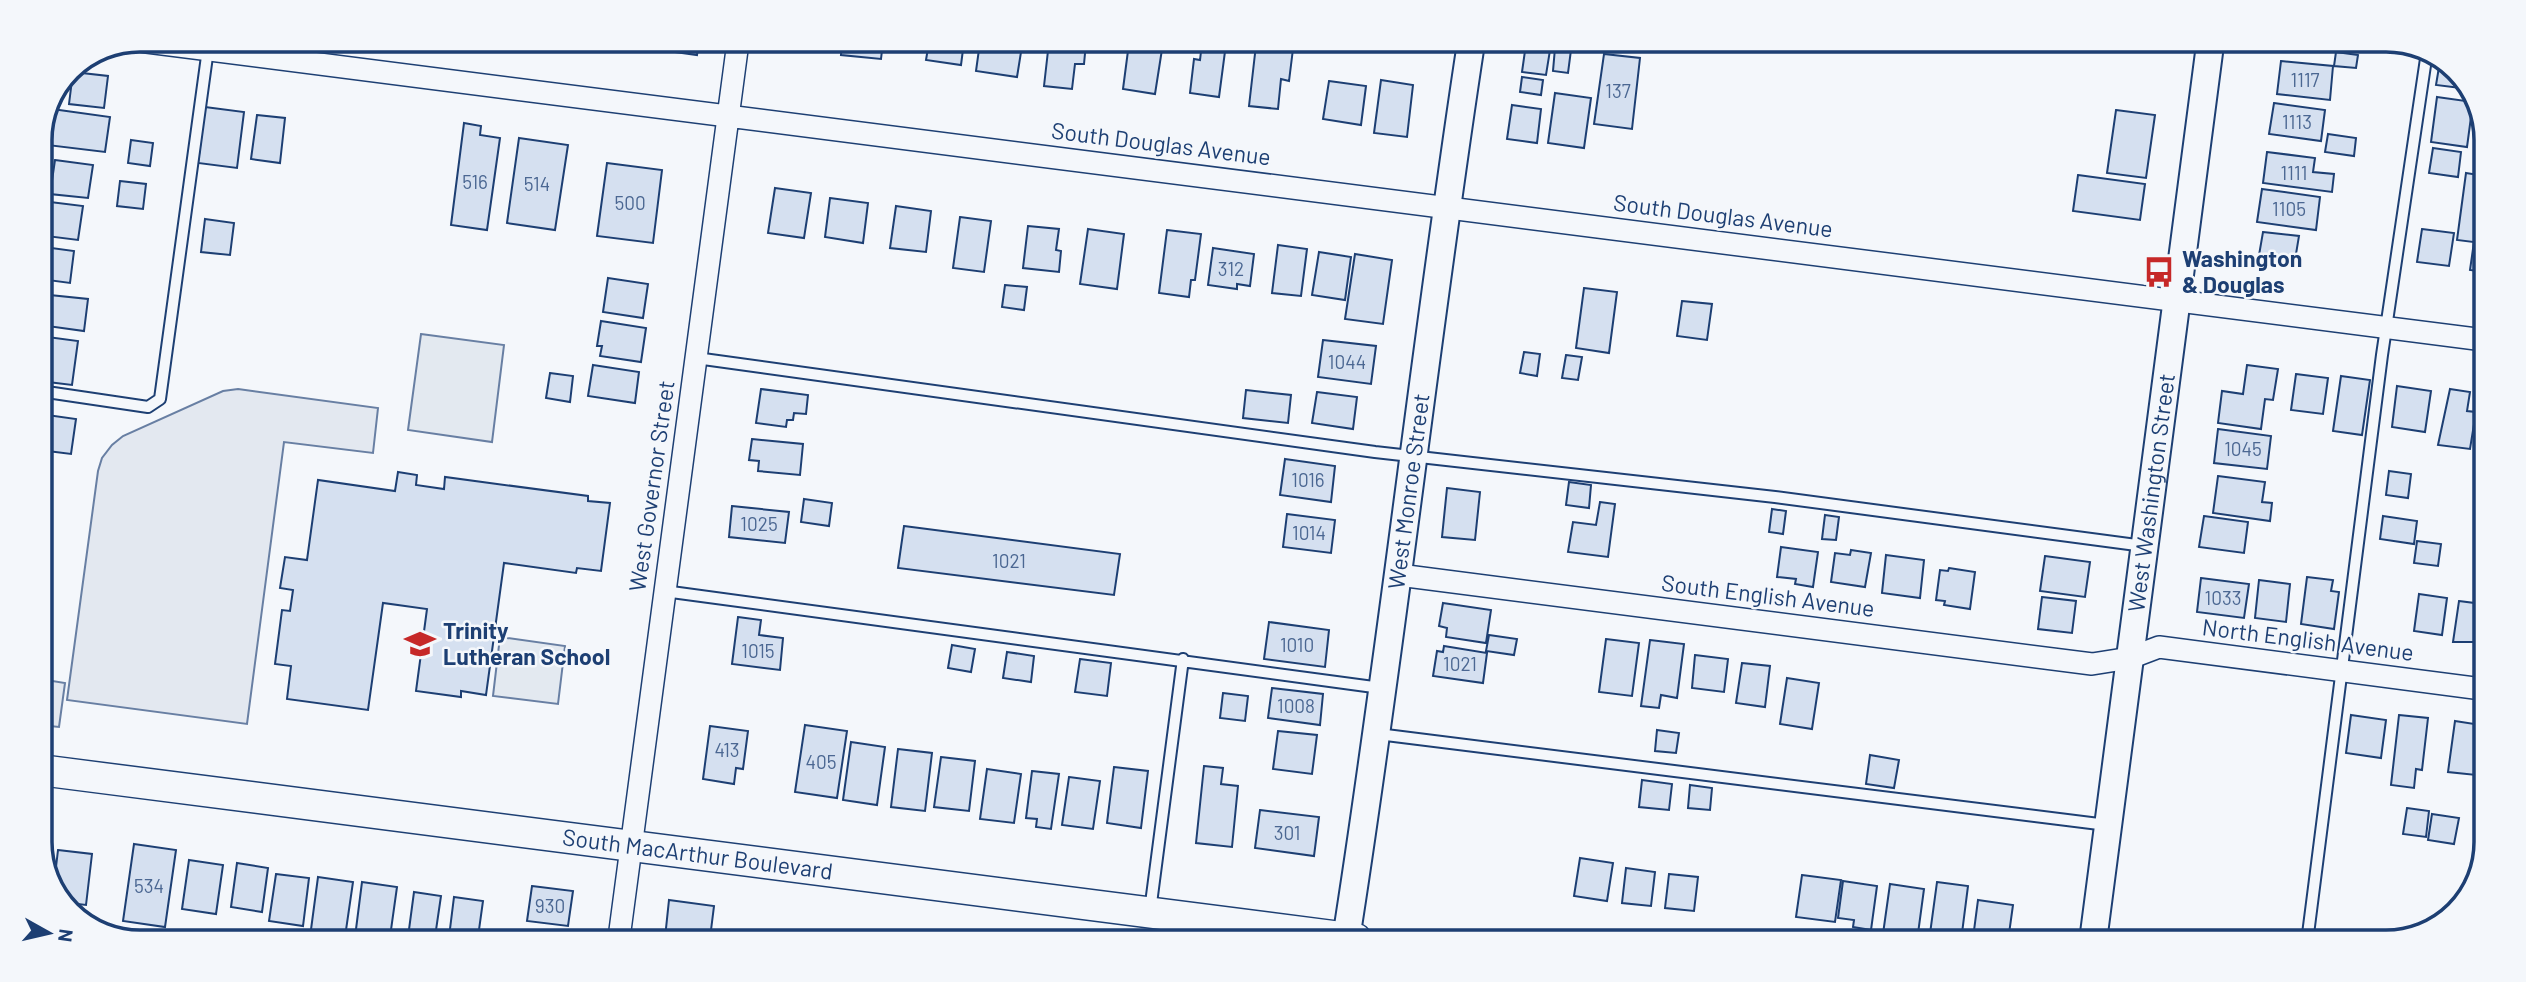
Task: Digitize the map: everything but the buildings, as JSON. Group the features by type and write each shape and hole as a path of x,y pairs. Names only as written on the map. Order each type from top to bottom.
{"main road":[{"name":"South MacArthur Boulevard","path":"53,771 1285,930"}],"street":[{"name":"South Douglas Avenue","path":"232,52 2473,339"},
{"name":"West Governor Street","path":"620,930 737,52"},
{"name":"West Monroe Street","path":"1350,930 1446,207 1470,52"},
{"name":"West Washington Street","path":"2094,930 2209,52"},
{"name":"South English Avenue","path":"1399,575 2091,664 2130,658"},
{"name":"North English Avenue","path":"2130,658 2159,647 2474,688"}],"lane":[{"path":"52,393 148,407 160,399 208,52"},
{"path":"2309,930 2426,62"},
{"path":"696,358 1414,457 1775,497 2144,545"},
{"path":"664,591 1183,659 1384,689"},
{"path":"1150,911 1183,659"},
{"path":"1378,734 2107,825"}],"shaded area":[{"path":"421,334 504,345 492,442 408,430"},
{"path":"238,389 378,408 373,453 284,442 247,724 67,700 102,458 123,436 223,391"},
{"path":"500,637 565,646 558,704 493,696"},
{"path":"53,681 65,683 59,727 53,726"}],"place":[{"name":"Washington & Douglas","path":"2159,272"},
{"name":"Trinity Lutheran School","path":"420,644"}]}
